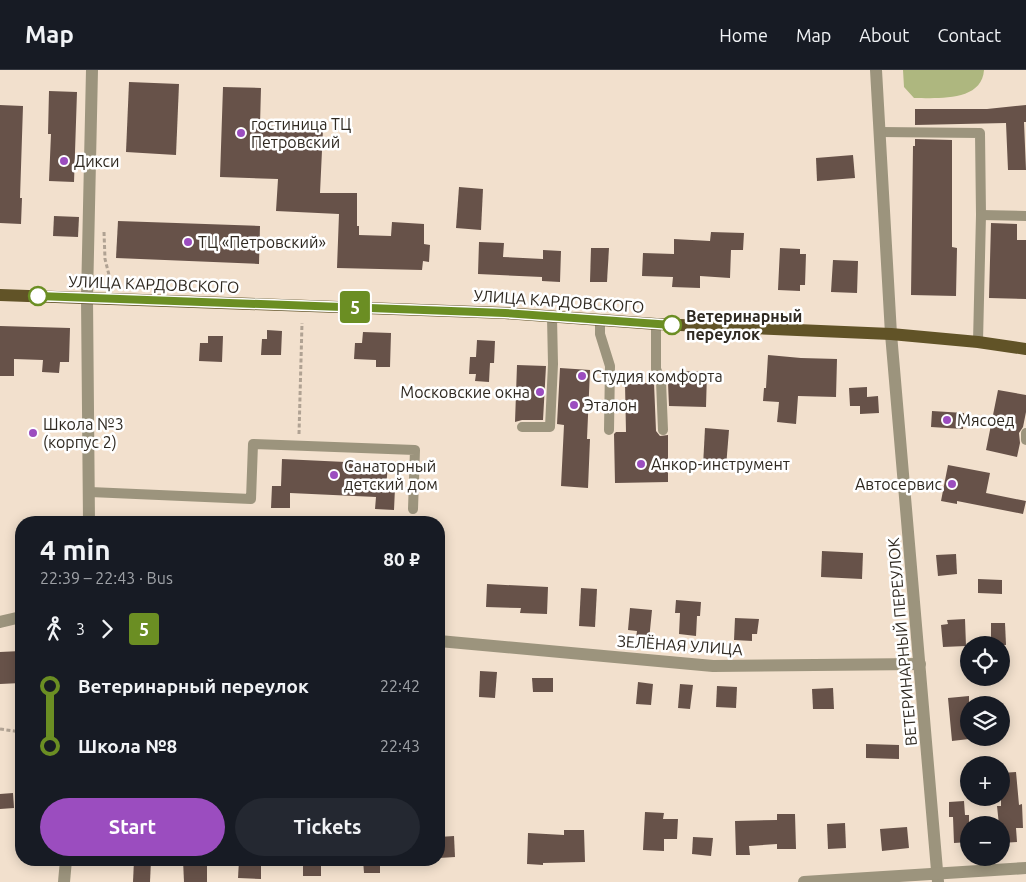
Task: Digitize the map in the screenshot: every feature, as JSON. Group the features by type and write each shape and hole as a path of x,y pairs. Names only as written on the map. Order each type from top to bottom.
{"main road":[{"name":"УЛИЦА КАРДОВСКОГО","path":"0,295 505,313 656,324 891,334 978,342 1026,349"}],"street":[{"path":"89,516 87,298 82,268 92,70"},
{"name":"ВЕТЕРИНАРНЫЙ ПЕРЕУЛОК","path":"876,70 891,334 938,878"},
{"path":"0,622 15,618"},
{"name":"ЗЕЛЁНАЯ УЛИЦА","path":"445,642 713,666 920,664"},
{"path":"64,882 65,866"},
{"path":"804,882 938,878 1026,868"}],"lane":[{"path":"880,132 980,133 981,215 978,342"},
{"path":"981,215 1026,216"},
{"path":"522,427 550,427 553,364 552,317"},
{"path":"600,320 600,334 610,366 609,430"},
{"path":"656,324 656,369 661,381 663,430"},
{"path":"1026,433 1026,440"},
{"path":"90,492 251,498 253,444 415,450 413,510"}],"path":[{"path":"299,446 302,323"},
{"path":"0,729 15,731"}],"shaded area":[{"path":"903,70 984,70 981,80 975,88 967,93 946,98 914,98 904,87"}],"building":[{"path":"129,82 179,84 176,155 126,152"},
{"path":"223,87 261,88 260,125 323,129 320,193 357,193 357,226 359,226 359,235 391,236 392,222 424,224 424,244 430,245 429,262 423,261 422,270 337,268 339,214 276,211 278,179 220,177"},
{"path":"49,91 77,92 74,182 49,181 51,134 48,134"},
{"path":"0,105 23,106 21,224 0,223"},
{"path":"1026,105 1026,122 1024,122 1026,170 1008,170 1006,123 915,125 915,109 987,109"},
{"path":"915,139 952,140 952,247 957,248 956,296 911,295 913,146 915,146"},
{"path":"853,155 855,178 817,181 816,158"},
{"path":"459,187 483,189 481,230 456,228"},
{"path":"54,216 79,217 78,237 53,236"},
{"name":"ТЦ «Петровский»","path":"118,221 260,226 259,264 116,258"},
{"path":"991,223 1017,224 1017,240 1026,240 1026,299 989,298"},
{"path":"711,232 744,233 743,250 731,250 730,278 700,276 700,288 672,287 673,277 642,276 643,253 674,254 674,239 710,241"},
{"path":"479,242 504,243 503,257 543,259 543,250 561,251 560,282 542,281 542,277 478,274"},
{"path":"591,248 609,248 607,282 590,282"},
{"path":"780,248 800,249 800,254 806,254 805,285 800,285 800,291 778,290"},
{"path":"833,260 858,261 857,293 831,292"},
{"path":"0,326 70,328 69,362 60,362 59,373 42,372 43,360 14,359 14,376 0,376"},
{"path":"267,330 282,331 281,355 261,355 262,339 267,339"},
{"path":"363,332 391,333 390,367 376,367 376,360 354,359 355,343 362,343"},
{"path":"208,336 223,336 222,362 199,361 200,343 208,343"},
{"path":"477,340 495,341 494,363 490,363 489,382 475,381 476,374 469,374 470,357 476,357"},
{"path":"768,355 837,359 836,397 798,396 796,424 777,422 779,402 763,401 764,388 766,388"},
{"path":"517,365 546,366 543,420 515,422"},
{"path":"560,368 590,370 587,439 590,439 588,488 561,486 564,425 557,424"},
{"path":"679,371 707,372 706,407 669,406 668,383 678,383"},
{"path":"654,383 656,431 660,436 668,435 668,482 615,483 614,434 616,432 626,432 625,384"},
{"path":"867,387 867,397 878,396 879,413 860,414 860,406 850,406 849,388"},
{"path":"998,390 1026,395 1026,412 1023,427 1019,433 1020,443 1017,457 986,450"},
{"name":"Мясоед","path":"932,411 964,413 963,429 931,427"},
{"path":"705,428 729,430 726,467 703,466"},
{"name":"Санаторный детский дом","path":"282,459 388,464 386,488 395,488 394,510 375,509 376,497 290,493 290,508 271,508 272,486 281,486"},
{"path":"948,465 990,473 986,493 1026,501 1023,514 957,501 957,504 941,501"},
{"path":"822,551 863,553 862,579 821,577"},
{"path":"956,554 957,574 938,576 936,555"},
{"path":"978,579 1002,580 1002,594 978,593"},
{"path":"487,584 548,587 547,614 520,613 521,608 486,607"},
{"path":"581,588 597,589 595,627 579,626"},
{"path":"676,600 701,602 700,616 697,616 696,636 679,634 680,613 675,613"},
{"path":"630,608 652,610 649,640 636,638 637,631 628,630"},
{"path":"735,618 759,619 757,634 752,634 752,641 734,640"},
{"path":"965,619 966,636 960,636 960,646 943,647 941,625 948,624 947,620"},
{"path":"991,623 1005,623 1006,636 991,636"},
{"path":"15,651 15,683 0,684 0,652"},
{"path":"480,671 497,672 495,698 479,697"},
{"path":"532,678 553,678 553,692 533,692"},
{"path":"638,682 653,684 651,705 636,704"},
{"path":"680,684 693,685 690,709 678,708"},
{"path":"717,686 737,687 736,708 716,707"},
{"path":"833,688 834,709 813,709 812,689"},
{"path":"960,697 960,740 952,741 948,698"},
{"path":"866,744 899,745 899,759 866,758"},
{"path":"1010,772 1016,772 1019,805 1022,804 1023,828 1016,828 1017,842 1010,842 1010,816 998,816 997,806 1010,806"},
{"path":"13,793 14,808 0,809 0,794"},
{"path":"960,801 960,806 964,806 965,815 969,815 960,816 960,843 954,843 953,817 949,817 949,802"},
{"path":"645,812 664,813 663,819 678,819 677,839 664,839 664,851 643,850"},
{"path":"777,814 795,814 796,849 777,849 777,844 749,846 750,855 736,855 735,821 777,820"},
{"path":"845,823 846,848 828,849 827,824"},
{"path":"907,827 909,848 882,851 880,829"},
{"path":"564,830 584,830 585,862 543,863 543,865 527,864 528,833 564,835"},
{"path":"454,836 455,857 445,858 445,837"},
{"path":"693,837 713,838 711,856 692,854"},
{"path":"134,866 151,866 150,882 133,882"},
{"path":"183,866 207,866 207,882 184,882"},
{"path":"239,866 261,866 261,879 238,878"},
{"path":"303,866 321,866 321,876 303,876"},
{"path":"363,866 380,866 380,873 364,873"}],"bus line":[{"name":"5","path":"38,296 505,313 672,325"}],"place":[{"name":"гостиница ТЦ Петровский","path":"241,133"},
{"name":"Дикси","path":"64,161"},
{"name":"ТЦ «Петровский»","path":"188,242"},
{"name":"Ветеринарный переулок","path":"672,325"},
{"name":"Студия комфорта","path":"582,376"},
{"name":"Московские окна","path":"540,392"},
{"name":"Эталон","path":"574,405"},
{"name":"Мясоед","path":"947,420"},
{"name":"Школа №3 (корпус 2)","path":"33,433"},
{"name":"Анкор-инструмент","path":"641,464"},
{"name":"Санаторный детский дом","path":"334,475"},
{"name":"Автосервис","path":"952,484"}]}
